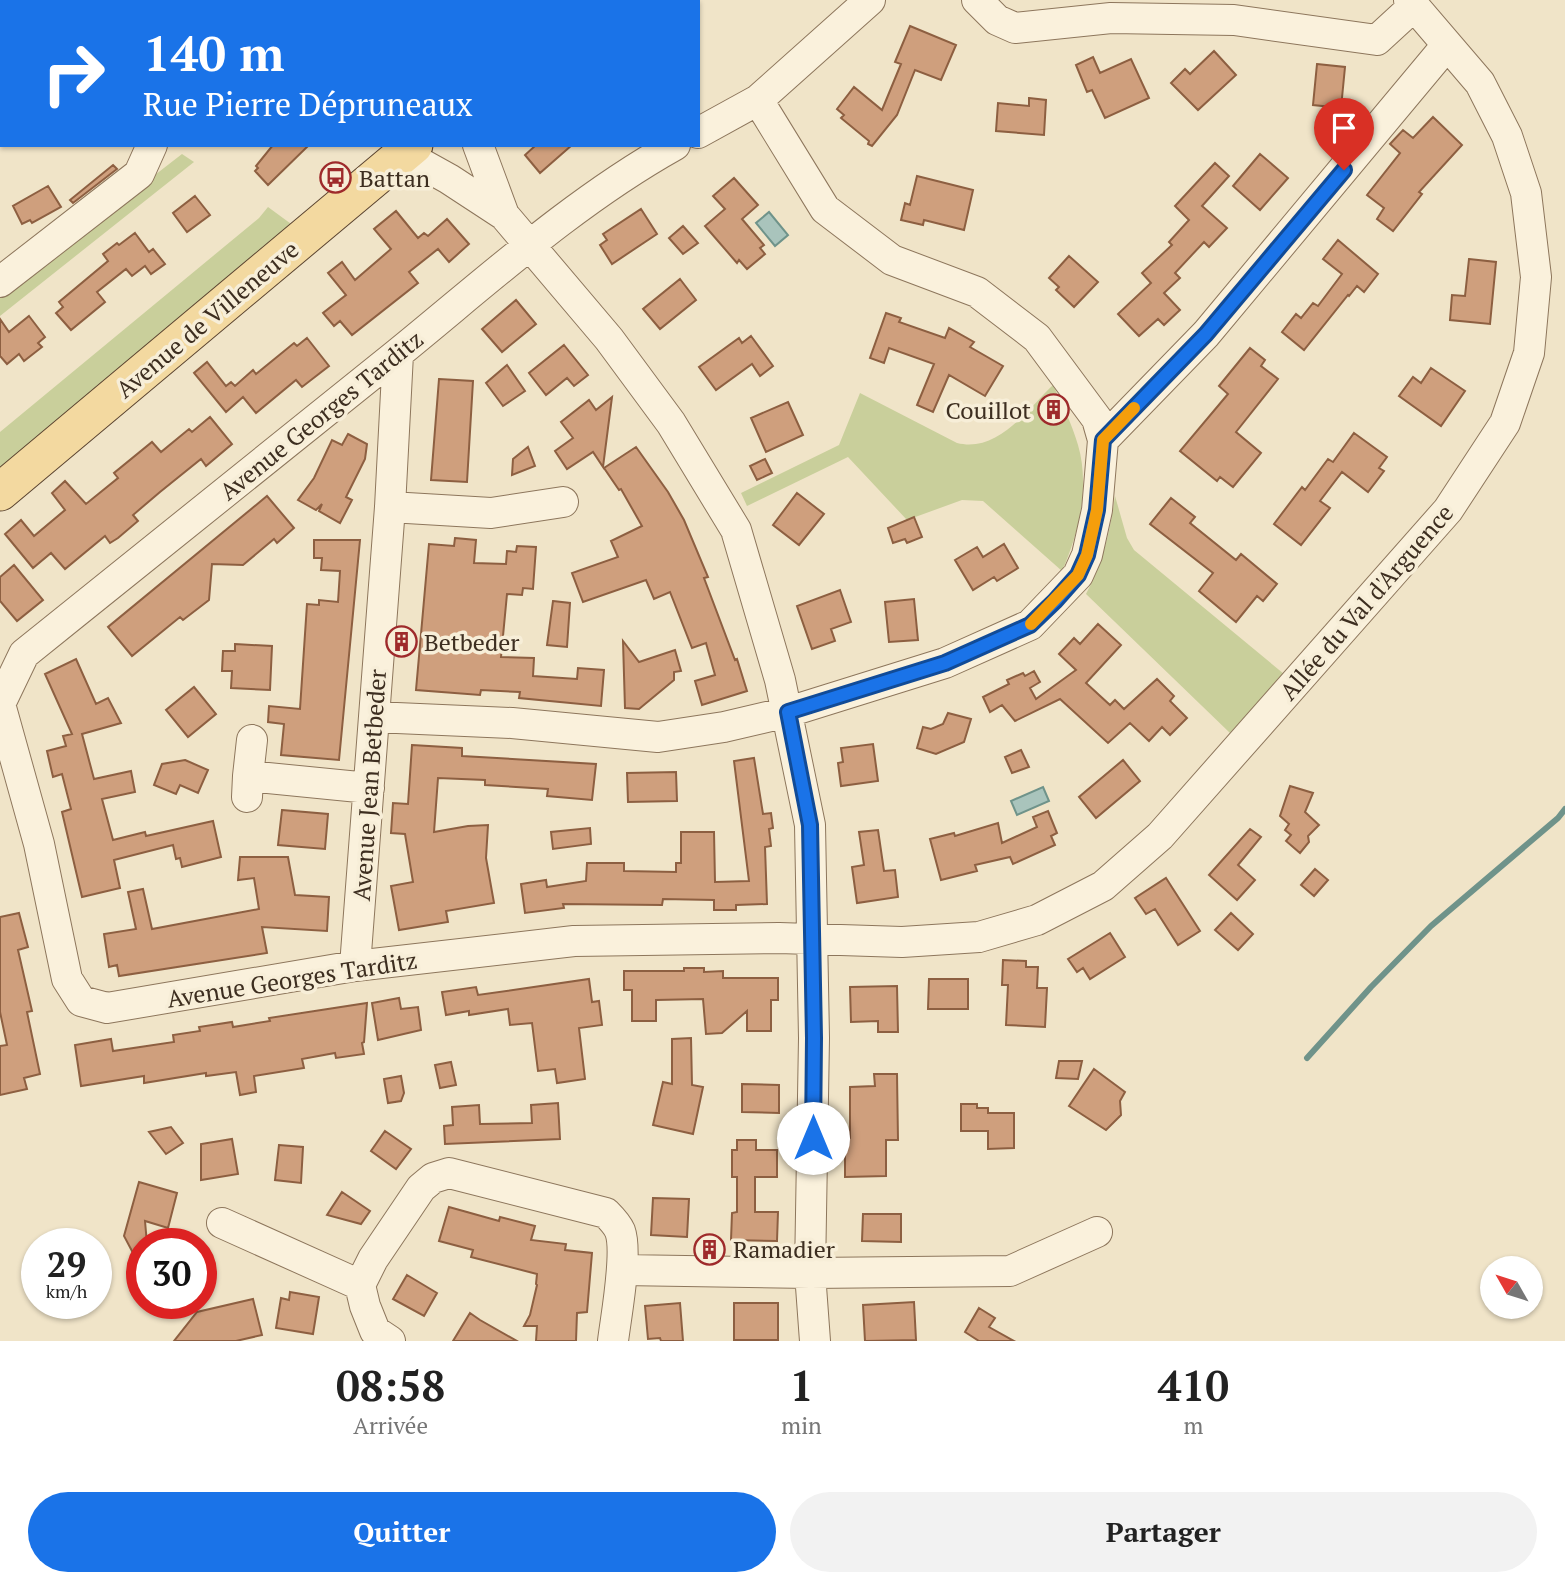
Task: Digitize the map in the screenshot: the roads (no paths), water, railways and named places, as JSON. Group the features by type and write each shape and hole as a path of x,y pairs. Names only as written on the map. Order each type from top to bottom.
{"main road":[{"name":"Avenue de Villeneuve","path":"0,492 406,148"}],"street":[{"path":"700,132 758,100 870,0"},
{"path":"977,0 997,20 1015,28 1111,18 1234,20 1377,40 1412,3"},
{"name":"Allée du Val d'Arguence","path":"812,939 902,942 979,937 1037,919 1103,886 1160,836 1448,510 1505,423 1529,353 1536,277 1526,193 1507,136 1480,83 1412,3"},
{"path":"1103,440 1206,334 1447,45"},
{"path":"374,717 512,723 658,737 724,727 788,712 945,663 1030,625 1078,575 1087,555 1097,510 1103,440 1097,419 1037,338 977,292 891,260 825,209 758,100"},
{"path":"0,282 139,174 151,147"},
{"name":"Avenue Georges Tarditz","path":"671,147 651,158 529,244 398,354 24,654 0,704 39,844 67,979 81,1001 107,1008 355,966 574,941 812,939"},
{"path":"406,148 504,215 609,339 671,424 736,530 788,712 810,825 814,1052 810,1273 815,1341"},
{"path":"449,178 479,148 504,215"},
{"name":"Avenue Jean Betbeder","path":"355,966 390,507 398,354"},
{"path":"390,507 491,513 563,502"},
{"path":"252,740 248,787 369,788"},
{"path":"390,1341 375,1331 360,1284 373,1259 421,1188 433,1178 449,1173 606,1213 621,1233 622,1270 613,1341"},
{"path":"222,1223 360,1284"},
{"path":"622,1270 810,1273 1010,1271 1097,1232"}],"water":[{"path":"769,212 788,235 775,246 756,223"},
{"path":"1043,787 1049,801 1017,815 1011,801"}],"waterway":[{"path":"1307,1058 1431,926 1558,818 1565,809"}],"place":[{"name":"Battan","path":"336,178"},
{"name":"Couillot","path":"1054,410"},
{"name":"Betbeder","path":"401,642"},
{"name":"Ramadier","path":"710,1249"}]}
